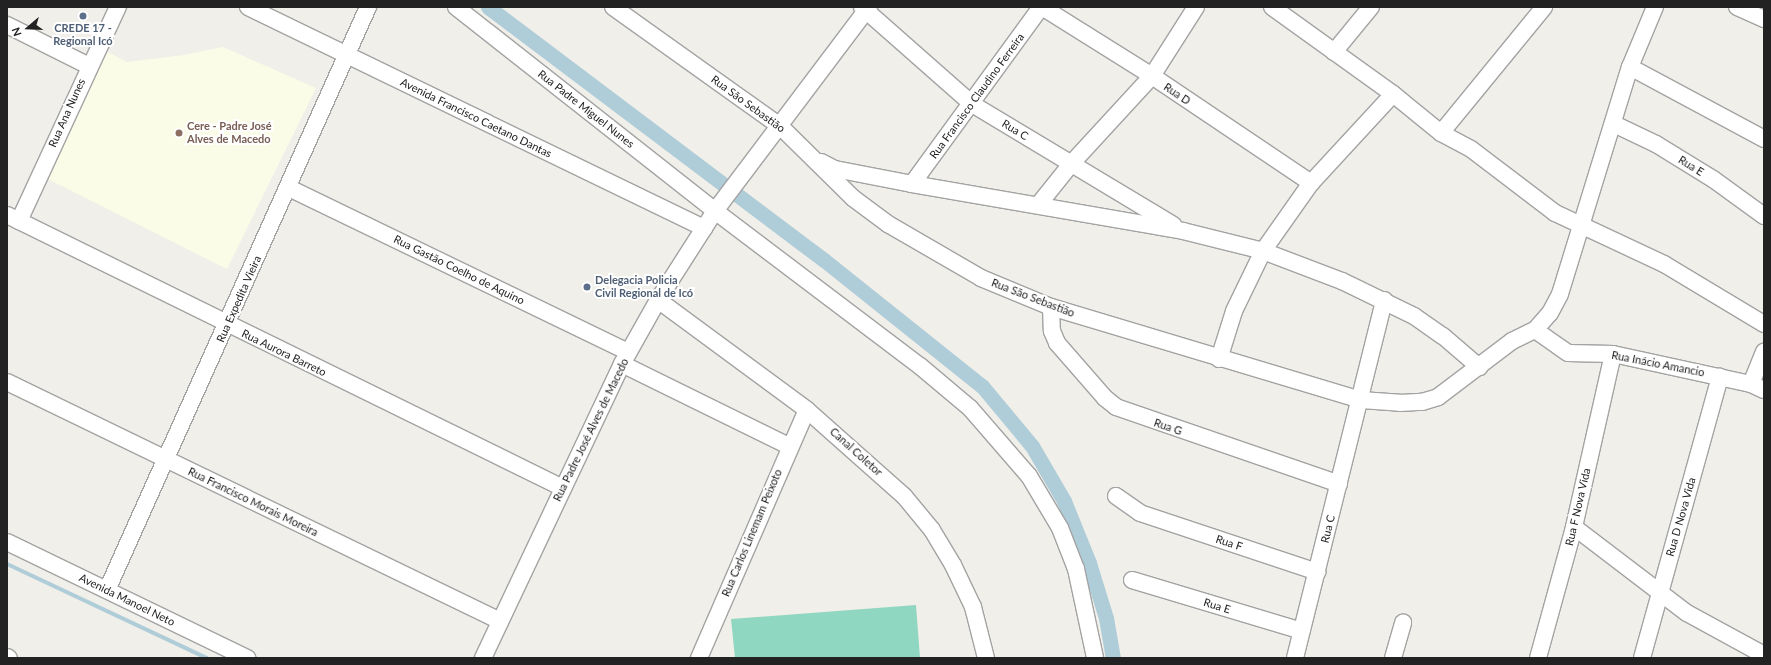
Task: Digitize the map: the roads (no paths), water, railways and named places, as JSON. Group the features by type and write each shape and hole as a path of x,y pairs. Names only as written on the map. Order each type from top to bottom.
{"street":[{"name":"Rua Ana Nunes","path":"13,218 118,7"},
{"name":"Avenida Francisco Caetano Dantas","path":"248,7 704,228"},
{"name":"Rua Expedita Vieira","path":"108,590 289,188 368,7"},
{"name":"Rua Padre Miguel Nunes","path":"456,7 720,206 920,366 970,408 1007,448 1029,476 1060,528 1076,569 1095,658"},
{"name":"Rua São Sebastião","path":"613,7 781,127 853,198 888,224 981,278 1051,307 1219,359 1361,400 1400,403 1422,402 1438,397 1512,341 1534,330"},
{"name":"Rua D","path":"1041,7 1152,76 1311,183"},
{"name":"Rua Francisco Claudino Ferreira","path":"912,184 972,104 1041,7"},
{"path":"1039,204 1071,164 1152,76 1196,7"},
{"path":"1272,7 1393,94 1441,133 1471,149 1555,213 1685,275 1764,324"},
{"path":"1334,52 1371,7"},
{"path":"1441,133 1544,7"},
{"path":"1534,330 1550,313 1560,294 1614,124 1630,67 1655,7"},
{"path":"1737,7 1759,13"},
{"name":"Rua Padre José Alves de Macedo","path":"482,658 625,358 658,300 704,228 781,127 866,8"},
{"name":"Rua C","path":"866,8 972,104 1183,231"},
{"path":"7,24 88,66"},
{"path":"1630,67 1764,139"},
{"path":"1219,359 1234,312 1263,251 1311,183 1393,94"},
{"name":"Rua E","path":"1614,124 1656,144 1713,179 1764,216"},
{"path":"814,159 835,168 912,184 1039,204 1183,231 1263,251 1384,300 1437,332 1479,367"},
{"name":"Rua Gastão Coelho de Aquino","path":"289,188 625,358 789,446"},
{"name":"Rua Aurora Barreto","path":"13,218 227,325 563,488"},
{"name":"Canal Coletor","path":"658,300 807,410 904,496 932,530 954,565 973,607 986,658"},
{"name":"Rua C","path":"1296,658 1361,400 1384,300"},
{"name":"Rua G","path":"1051,307 1052,331 1057,342 1105,398 1116,407 1339,484"},
{"name":"Rua Inácio Amancio","path":"1534,330 1568,353 1613,354 1720,377 1758,387"},
{"path":"1758,387 1764,352"},
{"name":"Rua F Nova Vida","path":"1538,658 1574,528 1613,354"},
{"name":"Rua D Nova Vida","path":"1642,658 1720,377"},
{"name":"Rua Francisco Morais Moreira","path":"7,382 167,461 500,621"},
{"name":"Rua Carlos Linemam Peixoto","path":"699,658 789,446 807,410"},
{"name":"Rua F","path":"1116,496 1140,513 1317,572"},
{"path":"1574,528 1687,613 1762,654"},
{"name":"Avenida Manoel Neto","path":"7,542 247,658"},
{"name":"Rua E","path":"1132,580 1302,632"},
{"path":"1393,658 1403,622"}],"waterway":[{"path":"488,7 824,260 982,386 1032,446 1064,501 1089,563 1106,618 1113,658"},
{"path":"7,564 207,658"}],"place":[{"name":"CREDE 17 - Regional Icó","path":"83,16"},
{"name":"Cere - Padre José Alves de Macedo","path":"179,133"},
{"name":"Delegacia Policia Civil Regional de Icó","path":"587,287"}]}
